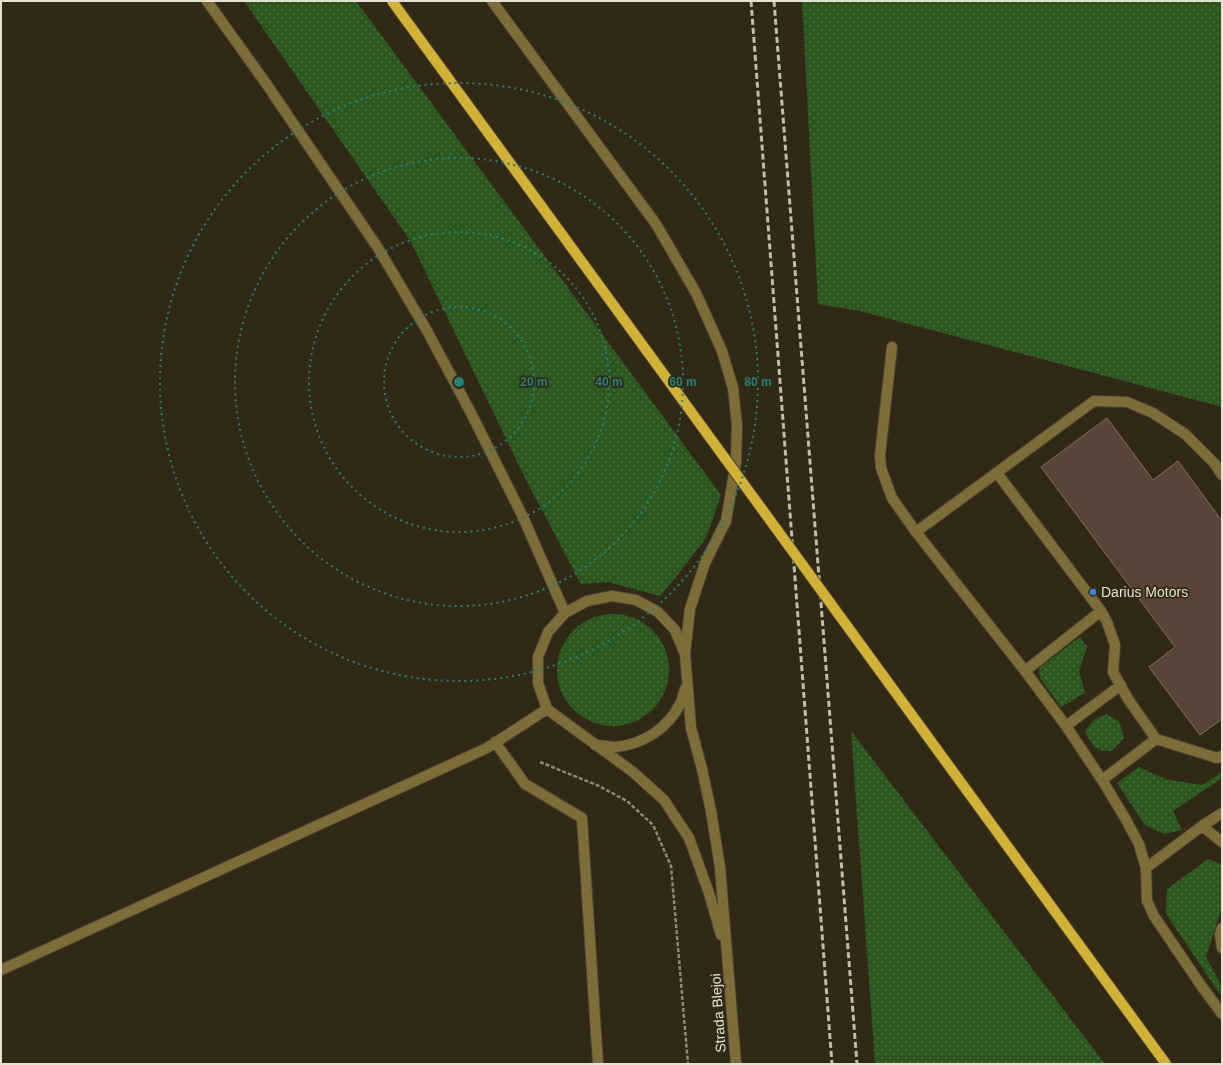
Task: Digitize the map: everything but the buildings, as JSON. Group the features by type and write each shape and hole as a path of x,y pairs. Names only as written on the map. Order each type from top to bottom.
{"main road":[{"path":"392,1 1166,1064"}],"street":[{"path":"207,1 265,82 378,248 426,329 523,517 565,613"},
{"path":"492,1 656,224 696,293 722,351 733,388 737,425 736,462 726,521 706,562 690,609 685,653 691,728 705,783 720,867 728,959"},
{"path":"892,347 880,455 881,468 892,498 916,532 1025,671 1066,726 1102,780 1139,844 1146,868 1147,901 1154,916 1222,1014"},
{"path":"916,532 1094,401 1127,402 1153,413 1185,434 1215,464 1222,474"},
{"path":"997,472 1108,622 1115,645 1114,672 1128,699 1156,739 1217,758 1222,756"},
{"path":"685,653 675,630 658,612 636,600 612,596 587,601 565,613 548,632 538,657 538,684 547,709 633,772 664,800 689,838 709,893 728,959"},
{"path":"1025,671 1101,611"},
{"path":"595,745 615,747 635,743 654,734 670,720 681,703 687,683"},
{"path":"1066,726 1121,685"},
{"path":"1,970 487,748 547,709"},
{"path":"1102,780 1156,739"},
{"path":"495,742 525,784 582,818 598,1064"},
{"path":"1146,868 1222,813"},
{"path":"1202,826 1222,842"},
{"path":"1222,928 1220,934 1222,948"},
{"name":"Strada Blejoi","path":"728,959 736,1064"}],"path":[{"path":"540,762 599,786 627,801 653,825 671,866 688,1064"}],"green space":[{"path":"244,1 356,1 721,495 706,538 660,596 608,582 581,584 525,478 411,242"},
{"path":"802,1 1222,1 1222,407 860,311 818,304"},
{"path":"613,614 634,618 653,630 665,649 669,670 665,691 653,710 634,722 613,726 592,722 573,710 561,691 557,670 561,649 573,630 592,618"},
{"path":"1080,637 1087,647 1079,671 1085,693 1061,707 1040,678 1039,668"},
{"path":"1106,714 1119,721 1124,738 1112,751 1101,750 1095,747 1085,731 1094,720"},
{"path":"851,731 1105,1064 875,1064"},
{"path":"1139,767 1165,779 1202,785 1222,772 1222,778 1173,811 1182,830 1164,834 1145,825 1117,783"},
{"path":"1208,859 1222,865 1222,907 1206,957 1222,987 1222,997 1166,914 1167,889"}],"railway":[{"path":"751,1 832,1064"},
{"path":"774,1 857,1064"}],"place":[{"name":"Darius Motors","path":"1093,592"}]}
